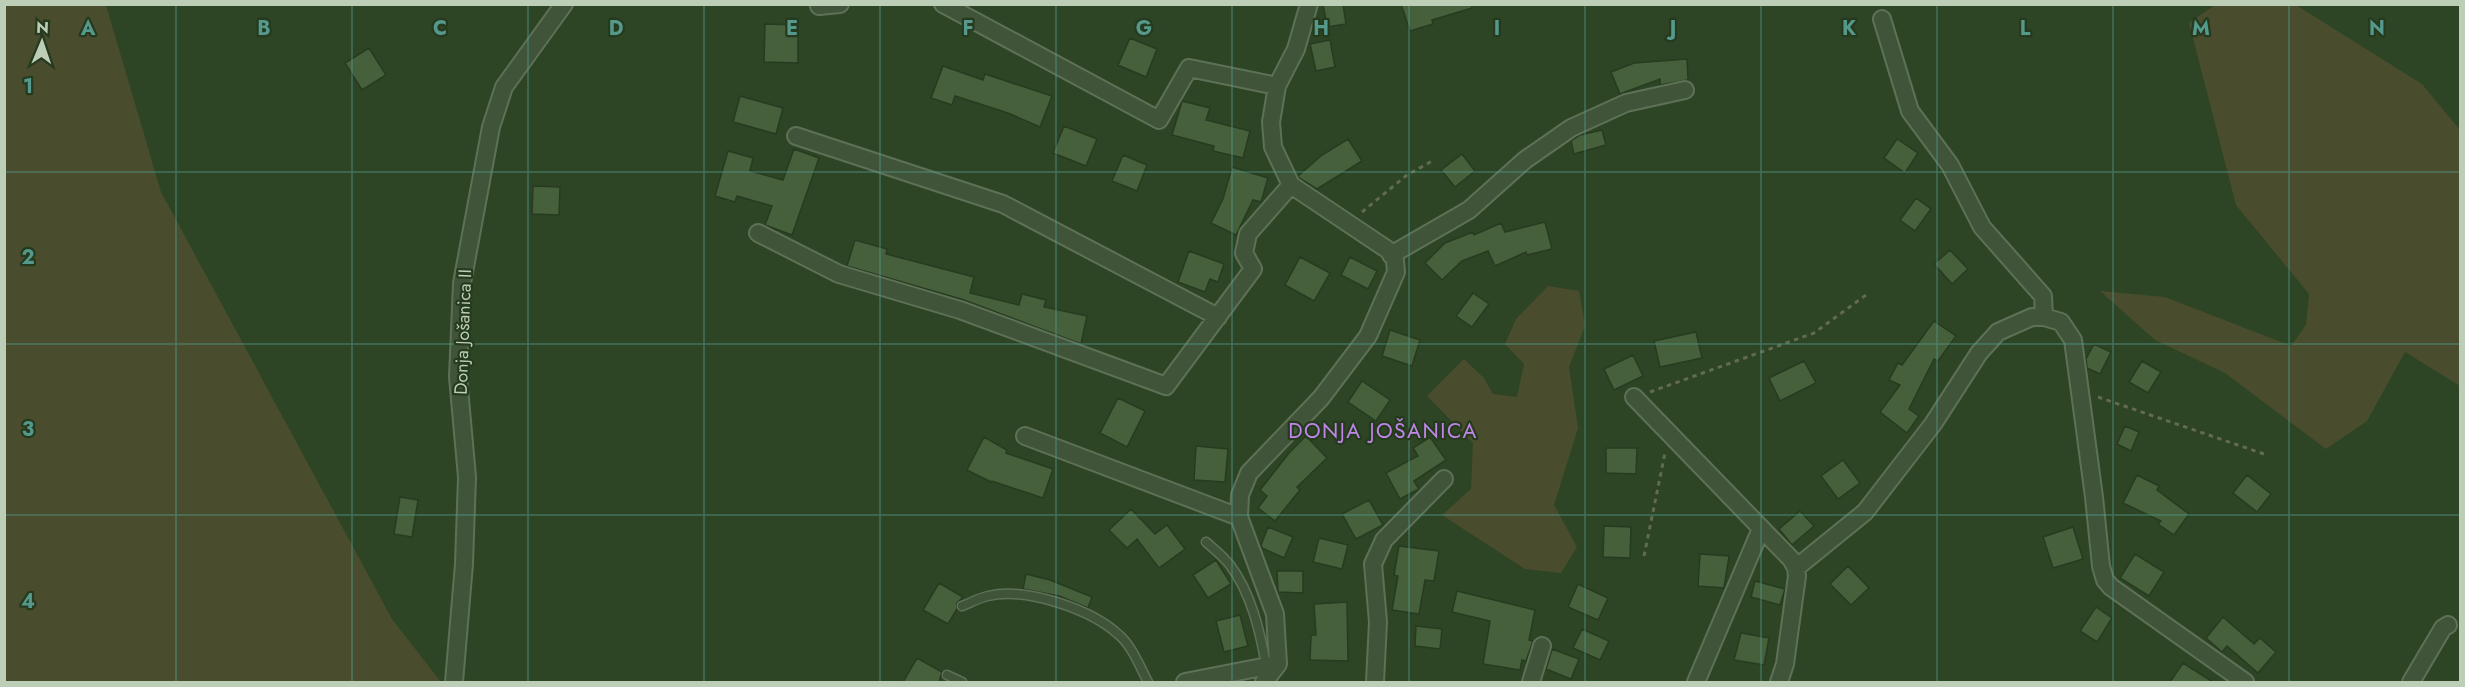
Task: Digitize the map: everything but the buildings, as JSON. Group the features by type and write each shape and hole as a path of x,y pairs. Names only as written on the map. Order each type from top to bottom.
{"street":[{"name":"Donja Jošanica II","path":"454,682 464,564 467,477 458,377 462,283 490,127 504,87 564,4"},
{"path":"819,6 840,4"},
{"path":"943,4 1159,120 1189,68 1277,86"},
{"path":"1264,682 1272,665 1275,614 1239,517 1240,495 1249,473 1321,398 1368,336 1396,272 1391,255 1378,242 1291,185 1273,147 1271,122 1277,86 1296,49 1309,4"},
{"path":"1882,19 1910,111 1950,165 1982,227 2043,297 2044,316"},
{"path":"1391,255 1469,210 1525,160 1571,128 1626,103 1685,90"},
{"path":"796,136 1003,204 1218,317"},
{"path":"758,233 839,274 960,310 1166,386 1253,269 1244,253 1248,234 1291,185"},
{"path":"1796,568 1865,512 1933,424 1979,353 1998,332 2032,317 2044,316 2061,322 2073,340 2101,566 2105,580 2245,682"},
{"path":"1634,398 1796,568 1797,576 1785,664 1779,682"},
{"path":"1025,436 1239,517"},
{"path":"1375,682 1378,622 1373,564 1384,540 1444,479"},
{"path":"1696,682 1761,529"},
{"path":"2411,682 2443,628 2448,625"},
{"path":"1531,682 1542,646"},
{"path":"1185,682 1272,665"}],"lane":[{"path":"1206,542 1229,564 1240,581 1255,615 1272,665"},
{"path":"962,606 989,596 1016,594 1053,601 1096,618 1121,636 1148,682"},
{"path":"947,675 962,682"}],"path":[{"path":"1349,223 1407,175 1434,160"},
{"path":"1634,398 1814,333 1866,295"},
{"path":"2080,391 2264,454"},
{"path":"1644,556 1669,434"}],"green space":[{"path":"4,5 106,5 161,192 392,619 441,682 5,682"},
{"path":"2215,5 2296,5 2422,84 2460,130 2460,386 2405,352 2367,421 2326,449 2225,373 2155,340 2100,291 2165,297 2291,346 2306,325 2309,294 2236,205 2189,23"},
{"path":"1548,286 1579,291 1585,326 1569,367 1578,428 1554,505 1577,547 1561,573 1525,569 1442,515 1471,489 1473,443 1427,396 1464,359 1484,378 1493,394 1517,397 1524,364 1505,344 1516,319"}],"district":[{"name":"DONJA JOŠANICA","path":"1383,431"}]}
